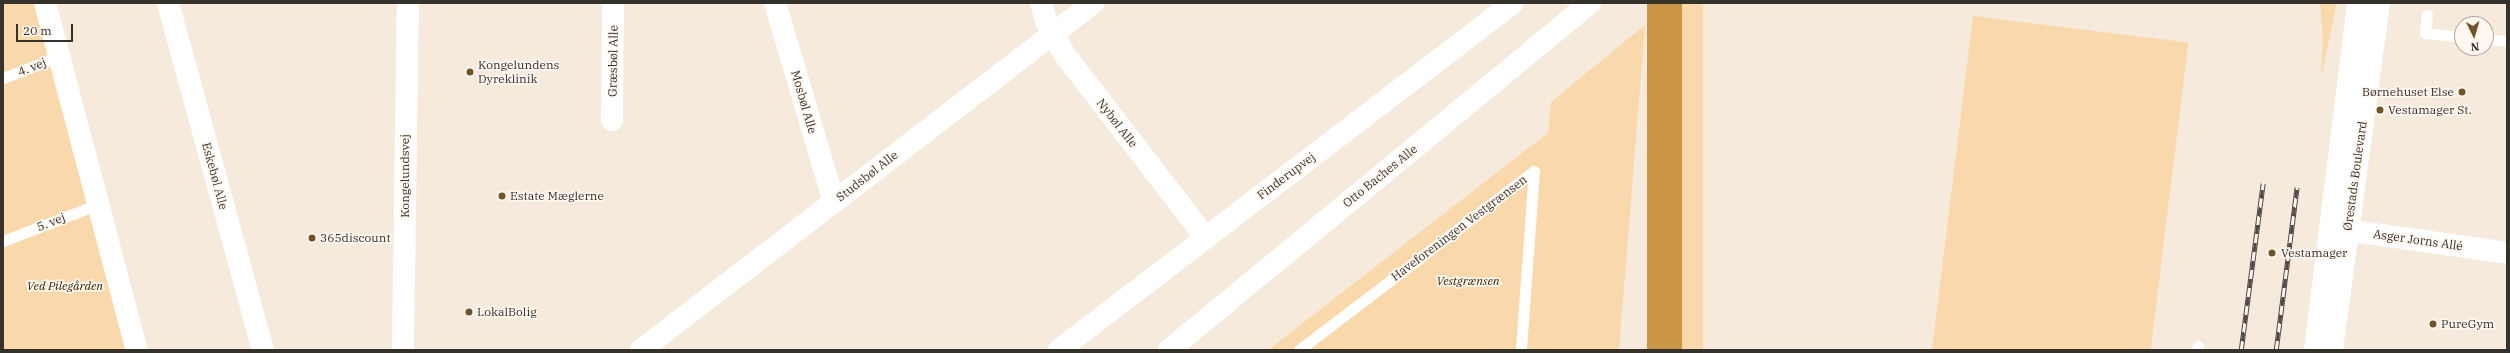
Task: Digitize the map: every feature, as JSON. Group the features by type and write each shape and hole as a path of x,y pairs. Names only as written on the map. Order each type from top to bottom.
{"street":[{"path":"45,3 99,204 136,350"},
{"name":"Eskebøl Alle","path":"168,3 262,350"},
{"name":"Kongelundsvej","path":"403,350 408,3"},
{"name":"Græsbøl Alle","path":"612,120 613,3"},
{"name":"Mosbøl Alle","path":"775,3 834,202"},
{"name":"Nybøl Alle","path":"1041,3 1046,21 1065,56 1205,237"},
{"name":"Studsbøl Alle","path":"641,350 1093,3"},
{"name":"Finderupvej","path":"1059,350 1513,3"},
{"name":"Otto Baches Alle","path":"1169,350 1590,3"},
{"name":"Ørestads Boulevard","path":"2332,350 2338,229 2358,3"},
{"name":"Ørestads Boulevard","path":"2315,350 2379,3"},
{"name":"Asger Jorns Allé","path":"2338,229 2507,253"}],"lane":[{"path":"2427,15 2425,33 2454,36"},
{"path":"2494,40 2507,41"},
{"name":"4. vej","path":"3,78 60,56"},
{"name":"Haveforeningen Vestgrænsen","path":"1299,350 1534,171 1522,350"},
{"name":"5. vej","path":"3,241 99,204"}],"green space":[{"name":"Ved Pilegården","path":"3,3 52,3 146,350 3,350"},
{"path":"1682,3 1703,3 1703,350 1682,350"},
{"path":"2320,3 2337,3 2321,78 2323,40"},
{"path":"1973,16 2188,42 2151,350 1932,350"},
{"name":"Vestgrænsen","path":"1645,25 1619,350 1268,350 1548,133 1551,102"}],"shaded area":[{"path":"1647,3 1682,3 1682,350 1647,350"}],"railway":[{"path":"2241,350 2263,183"},
{"path":"2276,350 2297,187"}],"place":[{"name":"Kongelundens Dyreklinik","path":"470,72"},
{"name":"Børnehuset Else","path":"2462,92"},
{"name":"Vestamager St.","path":"2380,110"},
{"name":"Estate Mæglerne","path":"502,196"},
{"name":"365discount","path":"312,238"},
{"name":"Vestamager","path":"2272,253"},
{"name":"LokalBolig","path":"469,312"},
{"name":"PureGym","path":"2433,324"}]}
